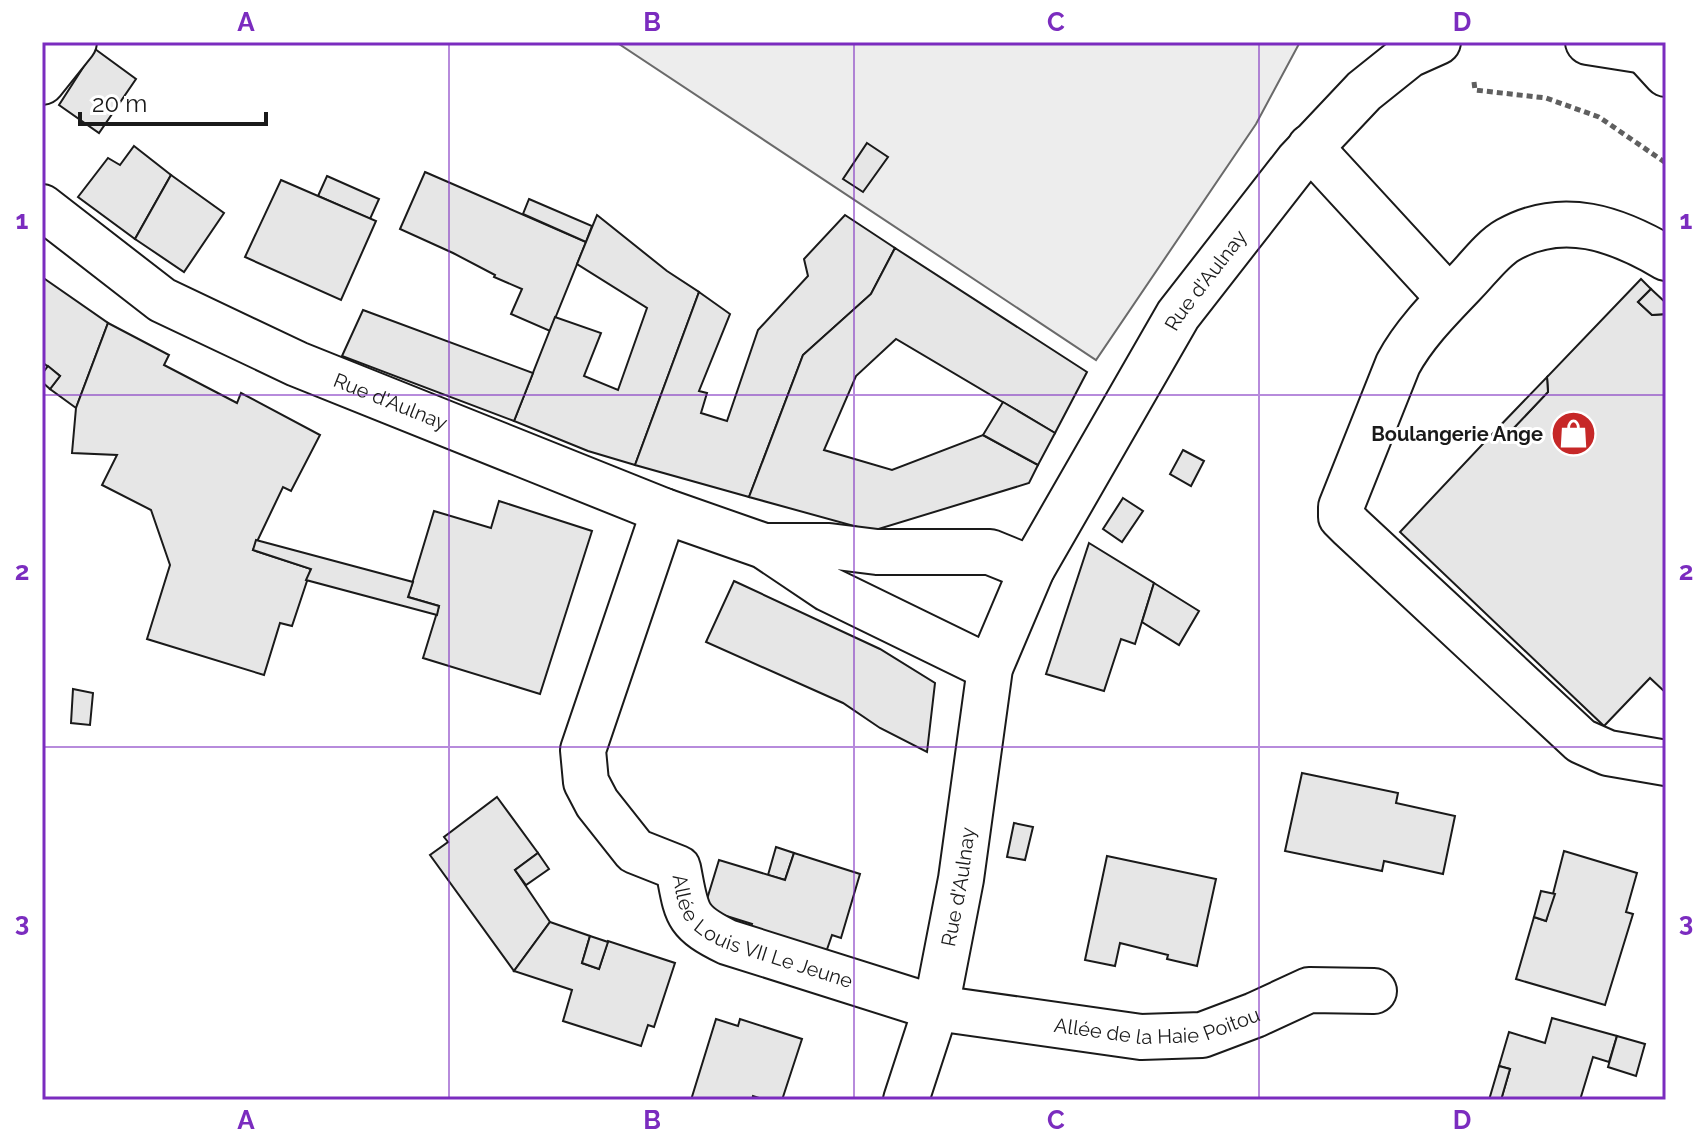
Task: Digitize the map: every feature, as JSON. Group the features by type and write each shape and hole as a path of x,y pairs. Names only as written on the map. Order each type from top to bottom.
{"street":[{"path":"42,82 74,42"},
{"path":"1588,42 1650,56"},
{"name":"Rue d'Aulnay","path":"906,1100 936,1008 961,879 990,668 1032,569 1178,315 1310,147 1364,91 1419,46"},
{"path":"1310,147 1449,298"},
{"name":"Rue d'Aulnay","path":"42,207 162,300 297,364 664,511 764,546 828,589 990,668"},
{"path":"1666,258 1609,229 1581,224 1540,228 1507,240 1449,298 1408,345 1341,507 1341,517 1581,741 1608,753 1666,763"},
{"name":"Allée Louis VII Le Jeune","path":"664,511 583,750 586,782 597,803 635,851 678,868 688,916 703,931 727,942 936,1008"},
{"name":"Rue d'Aulnay","path":"764,546 829,546 877,552 990,552 1032,569"},
{"name":"Allée de la Haie Poitou","path":"936,1008 1141,1037 1202,1035 1309,990 1374,991"}],"path":[{"path":"1473,78 1475,90 1546,98 1599,117 1666,163"}],"shaded area":[{"path":"616,42 1300,42 1256,124 1096,360"}],"building":[{"path":"95,49 136,79 99,133 59,105"},
{"path":"867,143 888,157 863,192 843,179"},
{"path":"134,146 171,175 135,239 78,197 108,158 120,165"},
{"path":"425,172 586,242 550,331 511,314 522,289 400,229"},
{"path":"171,175 224,213 184,272 135,239"},
{"path":"327,176 379,199 370,219 318,196"},
{"path":"281,180 376,221 341,300 245,257"},
{"path":"529,199 592,226 586,242 523,214"},
{"path":"597,215 667,271 699,292 635,465 588,451 514,421 555,317 601,333 584,376 618,390 647,308 577,264"},
{"path":"845,215 895,248 871,294 803,355 749,497 635,465 699,292 730,314 699,391 707,393 701,413 727,421 758,330 808,276 804,259"},
{"path":"895,248 1087,372 1055,433 896,339 856,376 824,450 892,470 983,435 1038,465 1029,483 872,531 749,497 803,355 871,294"},
{"path":"42,277 108,323 76,408 50,389 60,376 42,362"},
{"path":"1641,279 1651,289 1638,302 1652,315 1666,314 1666,693 1650,678 1604,726 1400,532 1495,431 1510,432 1548,392 1547,377"},
{"path":"1651,289 1666,303 1666,314 1652,315 1638,302"},
{"path":"363,310 533,373 514,421 342,356"},
{"path":"108,323 169,355 164,365 237,403 241,393 320,435 291,491 283,487 253,550 311,569 292,626 280,623 264,675 147,639 170,565 151,510 102,485 117,455 72,453 76,408"},
{"path":"48,366 60,376 50,389 42,382 42,374"},
{"path":"1547,377 1548,392 1510,432 1495,431"},
{"path":"1003,402 1055,433 1038,465 983,435"},
{"path":"1183,450 1204,461 1191,486 1170,474"},
{"path":"1123,498 1143,511 1122,542 1103,529"},
{"path":"499,501 592,531 540,694 423,658 439,606 408,597 434,511 491,528"},
{"path":"256,540 413,582 408,597 439,606 437,615 306,580 311,569 253,550"},
{"path":"1089,543 1154,583 1135,644 1121,639 1104,691 1046,674"},
{"path":"734,581 880,649 935,683 927,752 880,728 843,703 706,642"},
{"path":"1154,583 1199,611 1179,645 1142,622"},
{"path":"73,689 93,693 90,725 71,723"},
{"path":"1302,773 1398,793 1396,803 1455,816 1443,874 1384,861 1382,871 1285,851"},
{"path":"497,797 538,853 515,870 550,922 514,971 430,855 448,842 444,837"},
{"path":"1014,823 1033,827 1025,860 1007,857"},
{"path":"776,847 794,853 785,880 768,875"},
{"path":"1564,851 1637,873 1626,912 1633,914 1605,1005 1516,979 1534,917 1546,921"},
{"path":"538,853 549,869 526,885 515,870"},
{"path":"794,853 860,874 841,938 832,935 824,958 749,933 752,924 704,909 719,860 785,880"},
{"path":"1107,856 1216,879 1197,966 1120,943 1115,966 1085,960"},
{"path":"1541,891 1555,894 1546,921 1534,917"},
{"path":"550,922 590,936 582,963 599,969 608,941 675,963 654,1027 648,1025 641,1046 563,1021 572,990 514,971"},
{"path":"590,936 608,942 599,969 582,963"},
{"path":"1552,1018 1617,1036 1609,1062 1593,1057 1580,1100 1501,1100 1510,1069 1499,1066 1509,1032 1545,1043"},
{"path":"716,1019 738,1026 740,1019 802,1039 782,1100 753,1096 752,1100 691,1100"},
{"path":"1617,1036 1645,1044 1636,1076 1608,1067"},
{"path":"1499,1066 1510,1069 1501,1100 1489,1100"}],"place":[{"name":"Boulangerie Ange","path":"1574,434"}]}
